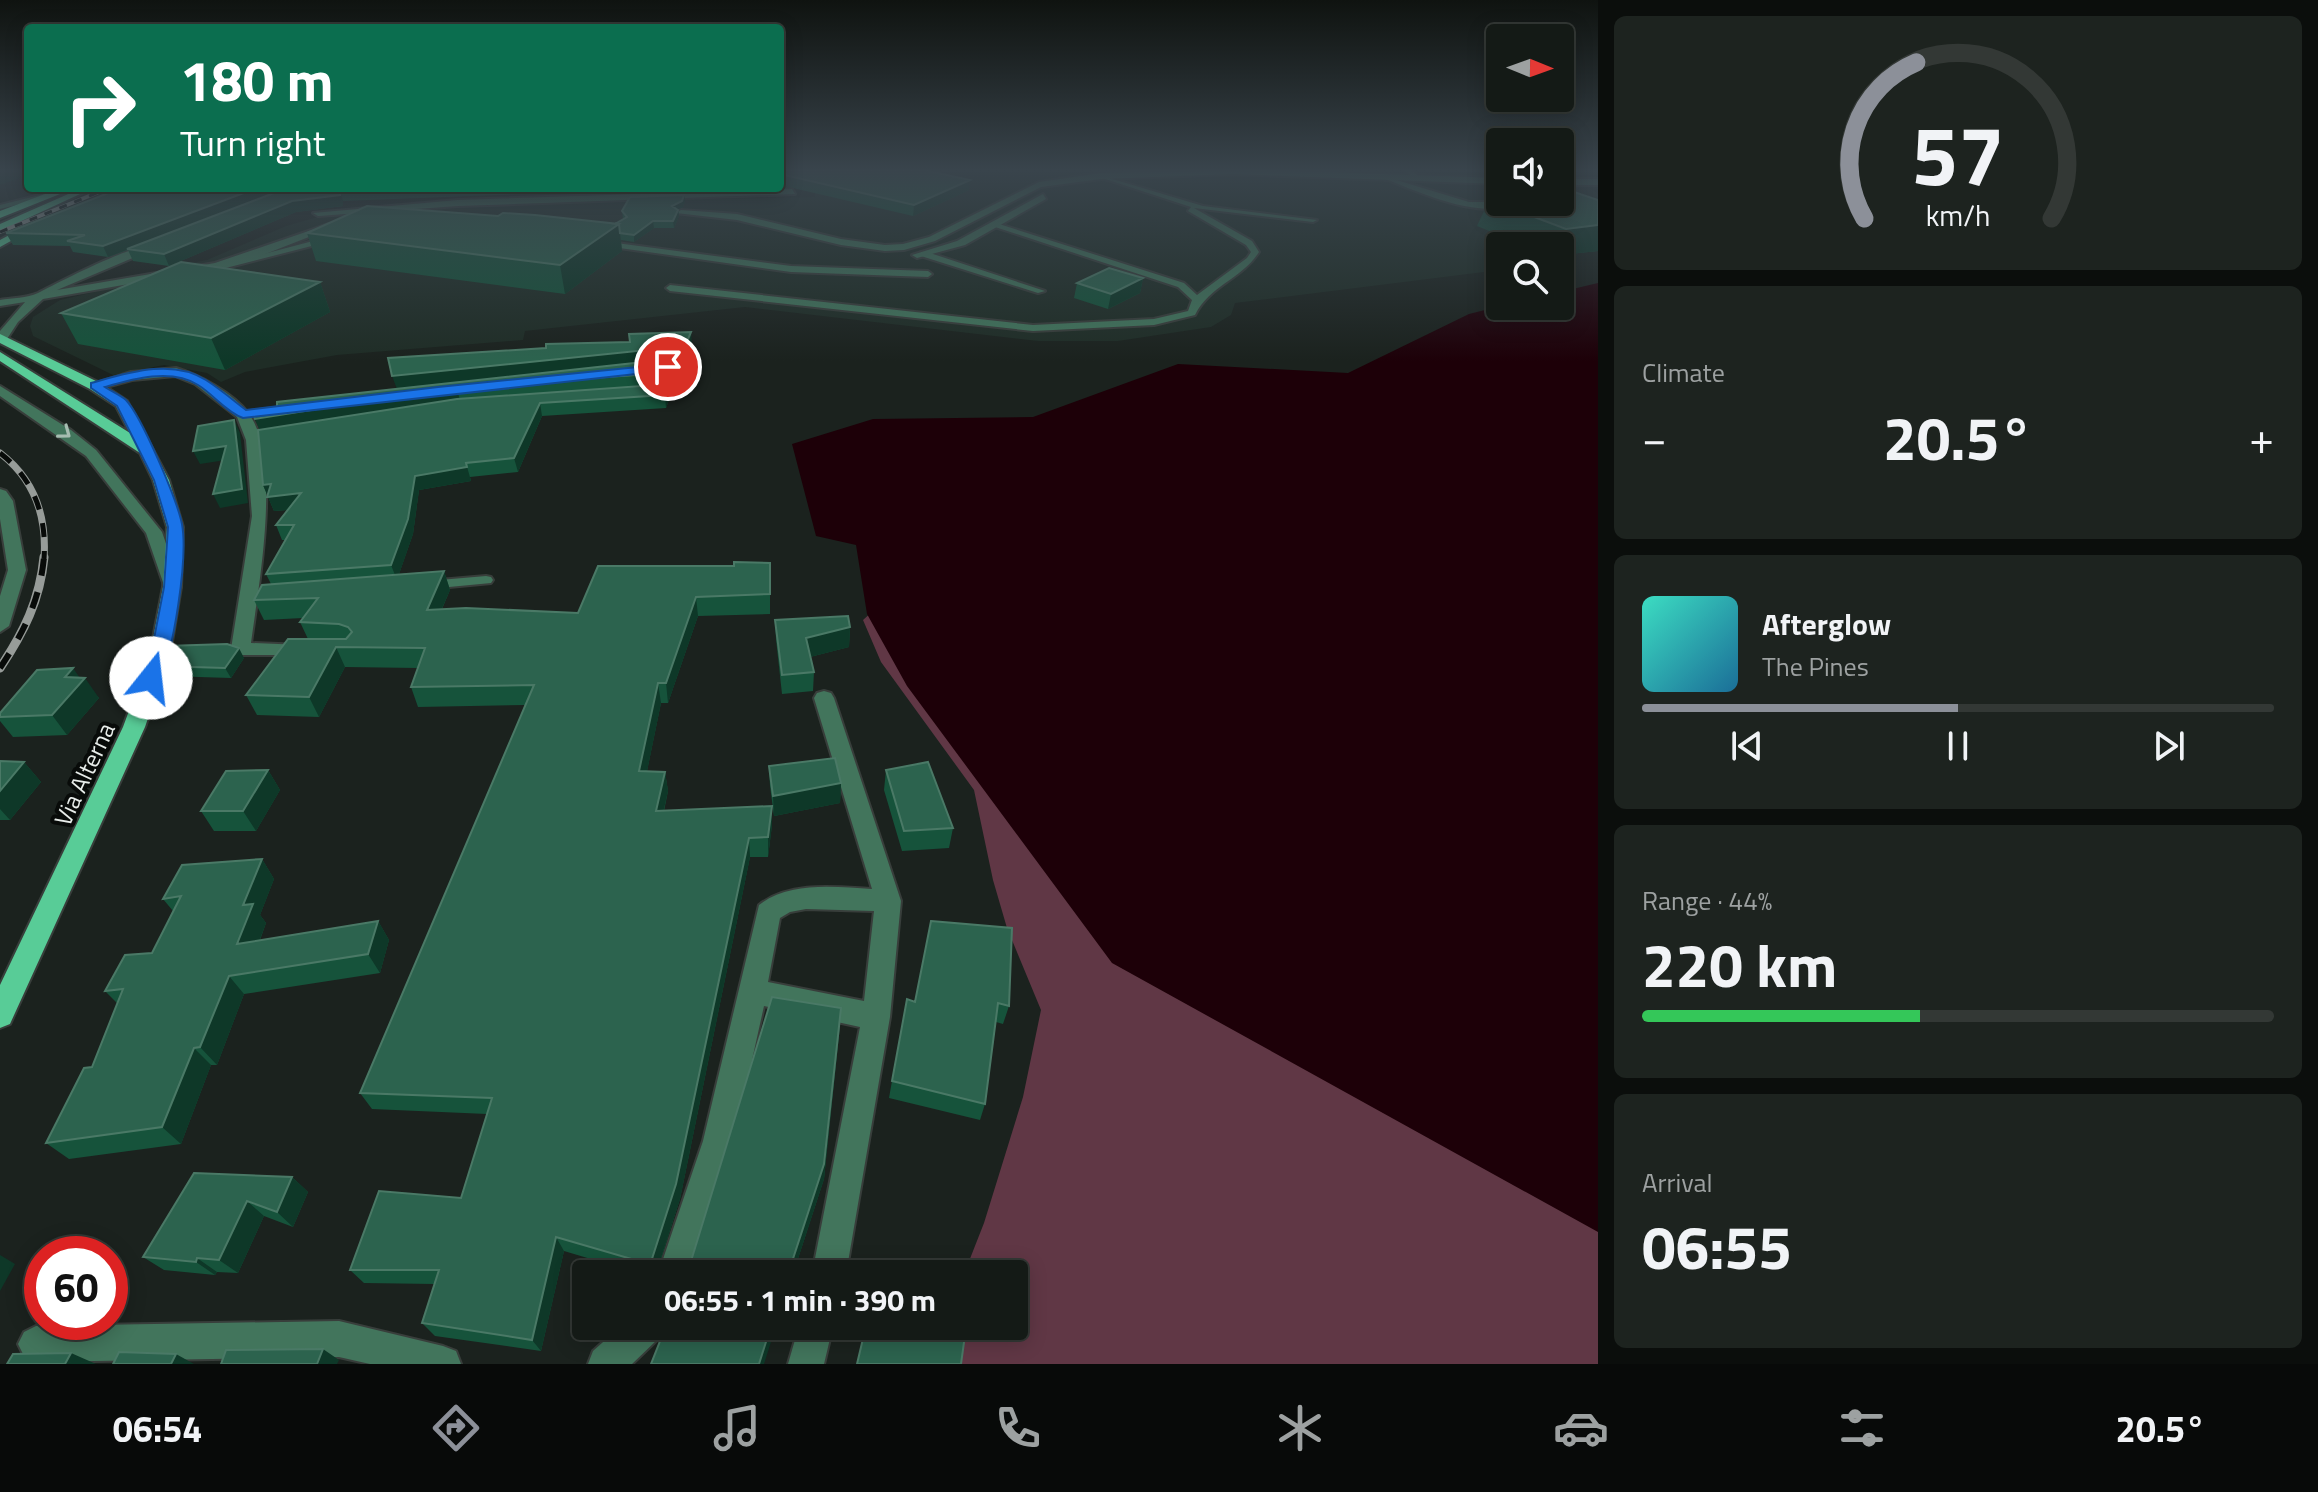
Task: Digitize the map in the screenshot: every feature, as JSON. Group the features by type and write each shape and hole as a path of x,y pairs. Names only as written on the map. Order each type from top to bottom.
{"main road":[{"path":"0,244 20,234"},
{"name":"Via Alterna","path":"0,338 95,386 122,404 161,480 175,527 172,587 160,654 134,727 0,1015"},
{"name":"Via Alterna","path":"0,356 94,414 146,452"}],"street":[{"path":"197,268 281,234"},
{"path":"0,303 246,258 314,234"},
{"path":"762,234 862,255 924,254 961,243 978,234"},
{"path":"809,234 866,247 904,247 943,234"},
{"path":"0,338 11,319 25,305 72,278 174,239"},
{"path":"0,294 43,295"},
{"path":"95,386 131,376 176,372 200,381 243,415 260,439 260,516 254,598 241,649 319,651"},
{"path":"0,390 91,453 154,532 172,587"},
{"path":"0,494 5,501 17,570 0,626"},
{"path":"824,698 888,901 876,1017 832,1260"},
{"path":"680,1260 702,1204 754,991 768,913 774,905 792,899 888,901"},
{"path":"754,991 876,1017"},
{"path":"36,1344 339,1339 443,1364"},
{"path":"606,1364 632,1340"},
{"path":"806,1364 812,1340"}],"lane":[{"path":"1020,234 1181,285 1197,300"},
{"path":"670,288 1033,328 1154,322 1192,313 1197,300 1250,260 1255,252 1249,243 1233,234"},
{"path":"197,268 255,260 340,236"},
{"path":"595,242 791,269 928,274"},
{"path":"924,254 1041,291"},
{"path":"243,415 303,407"},
{"path":"411,586 486,580"}],"shaded area":[{"path":"268,234 1486,234 1486,272 1235,303 1231,315 1211,327 1118,341 1038,341 745,307 525,331 523,340 337,355 245,372 221,382 207,373 164,365 113,375 33,336 30,326 33,317 60,300 168,275 165,268 207,260"},
{"path":"1574,234 1598,234 1598,249 1574,253"},
{"path":"1598,283 1598,1232 1112,963 907,686 867,614 856,545 816,536 792,444 873,419 1033,417 1178,364 1348,373 1469,314 1486,310 1486,320 1574,320 1574,289"},
{"path":"884,601 1598,640 1598,1364 953,1364 955,1340 1028,1340 1028,1260 969,1260 1023,1097 1041,1010 1007,928 993,880 974,790 881,662 863,620"}],"building":[{"path":"32,234 136,234 103,246 67,241 85,235"},
{"path":"167,234 213,234 164,254 127,249"},
{"path":"312,234 605,234 560,265"},
{"path":"181,262 320,282 211,338 61,313"},
{"path":"1109,268 1143,278 1111,294 1077,283"},
{"path":"691,332 673,375 456,387 255,419 254,416 277,412 277,402 671,359 675,353 666,348 392,376 388,358 546,348 546,344 630,342 629,334"},
{"path":"669,384 665,395 540,403 514,458 466,463 467,467 415,476 408,519 391,565 266,574 294,525 276,525 301,493 267,497 271,484 263,485 258,430 457,399"},
{"path":"234,420 242,489 213,494 226,446 193,451 198,426"},
{"path":"734,562 770,563 770,594 696,597 666,683 658,683 639,771 665,772 656,811 772,806 768,837 749,838 676,1184 652,1260 635,1260 556,1237 532,1340 422,1323 439,1270 350,1270 379,1191 461,1198 492,1098 360,1093 534,685 411,687 425,648 336,647 309,697 246,695 288,639 346,639 352,632 339,624 300,622 318,598 254,600 262,585 444,571 427,610 466,608 578,613 598,566 734,566"},
{"path":"848,616 850,627 806,638 814,672 782,675 775,620"},
{"path":"227,644 239,648 225,668 159,666 166,646"},
{"path":"73,668 65,677 85,678 52,715 0,717 0,713 37,670"},
{"path":"835,758 841,783 773,796 769,766"},
{"path":"0,761 24,762 0,791"},
{"path":"928,762 953,828 904,831 886,770"},
{"path":"268,770 243,811 201,811 226,771"},
{"path":"262,859 243,905 253,904 237,944 378,921 368,954 229,976 200,1047 194,1048 162,1127 46,1143 84,1068 92,1067 123,989 105,991 125,955 152,953 181,896 163,899 182,865"},
{"path":"931,921 1012,928 1009,1006 998,1003 985,1104 892,1081 907,999 915,1002"},
{"path":"772,997 841,1008 824,1164 793,1260 691,1260"},
{"path":"194,1173 292,1177 277,1212 247,1201 219,1260 197,1258 196,1262 143,1257"},
{"path":"660,1340 767,1340 759,1364 651,1364"},
{"path":"863,1340 964,1340 961,1364 857,1364"},
{"path":"323,1349 317,1364 221,1364 226,1350"},
{"path":"119,1352 176,1354 171,1364 113,1364"},
{"path":"71,1353 65,1364 7,1364 13,1354"}],"railway":[{"path":"0,453 22,474 36,500 43,528 44,557"},
{"path":"0,668 30,615 44,557"}],"route":[{"path":"151,678 160,654 172,587 175,527 161,480 122,404 95,386 131,376 176,372 200,381 243,415 438,390 668,367"}]}
